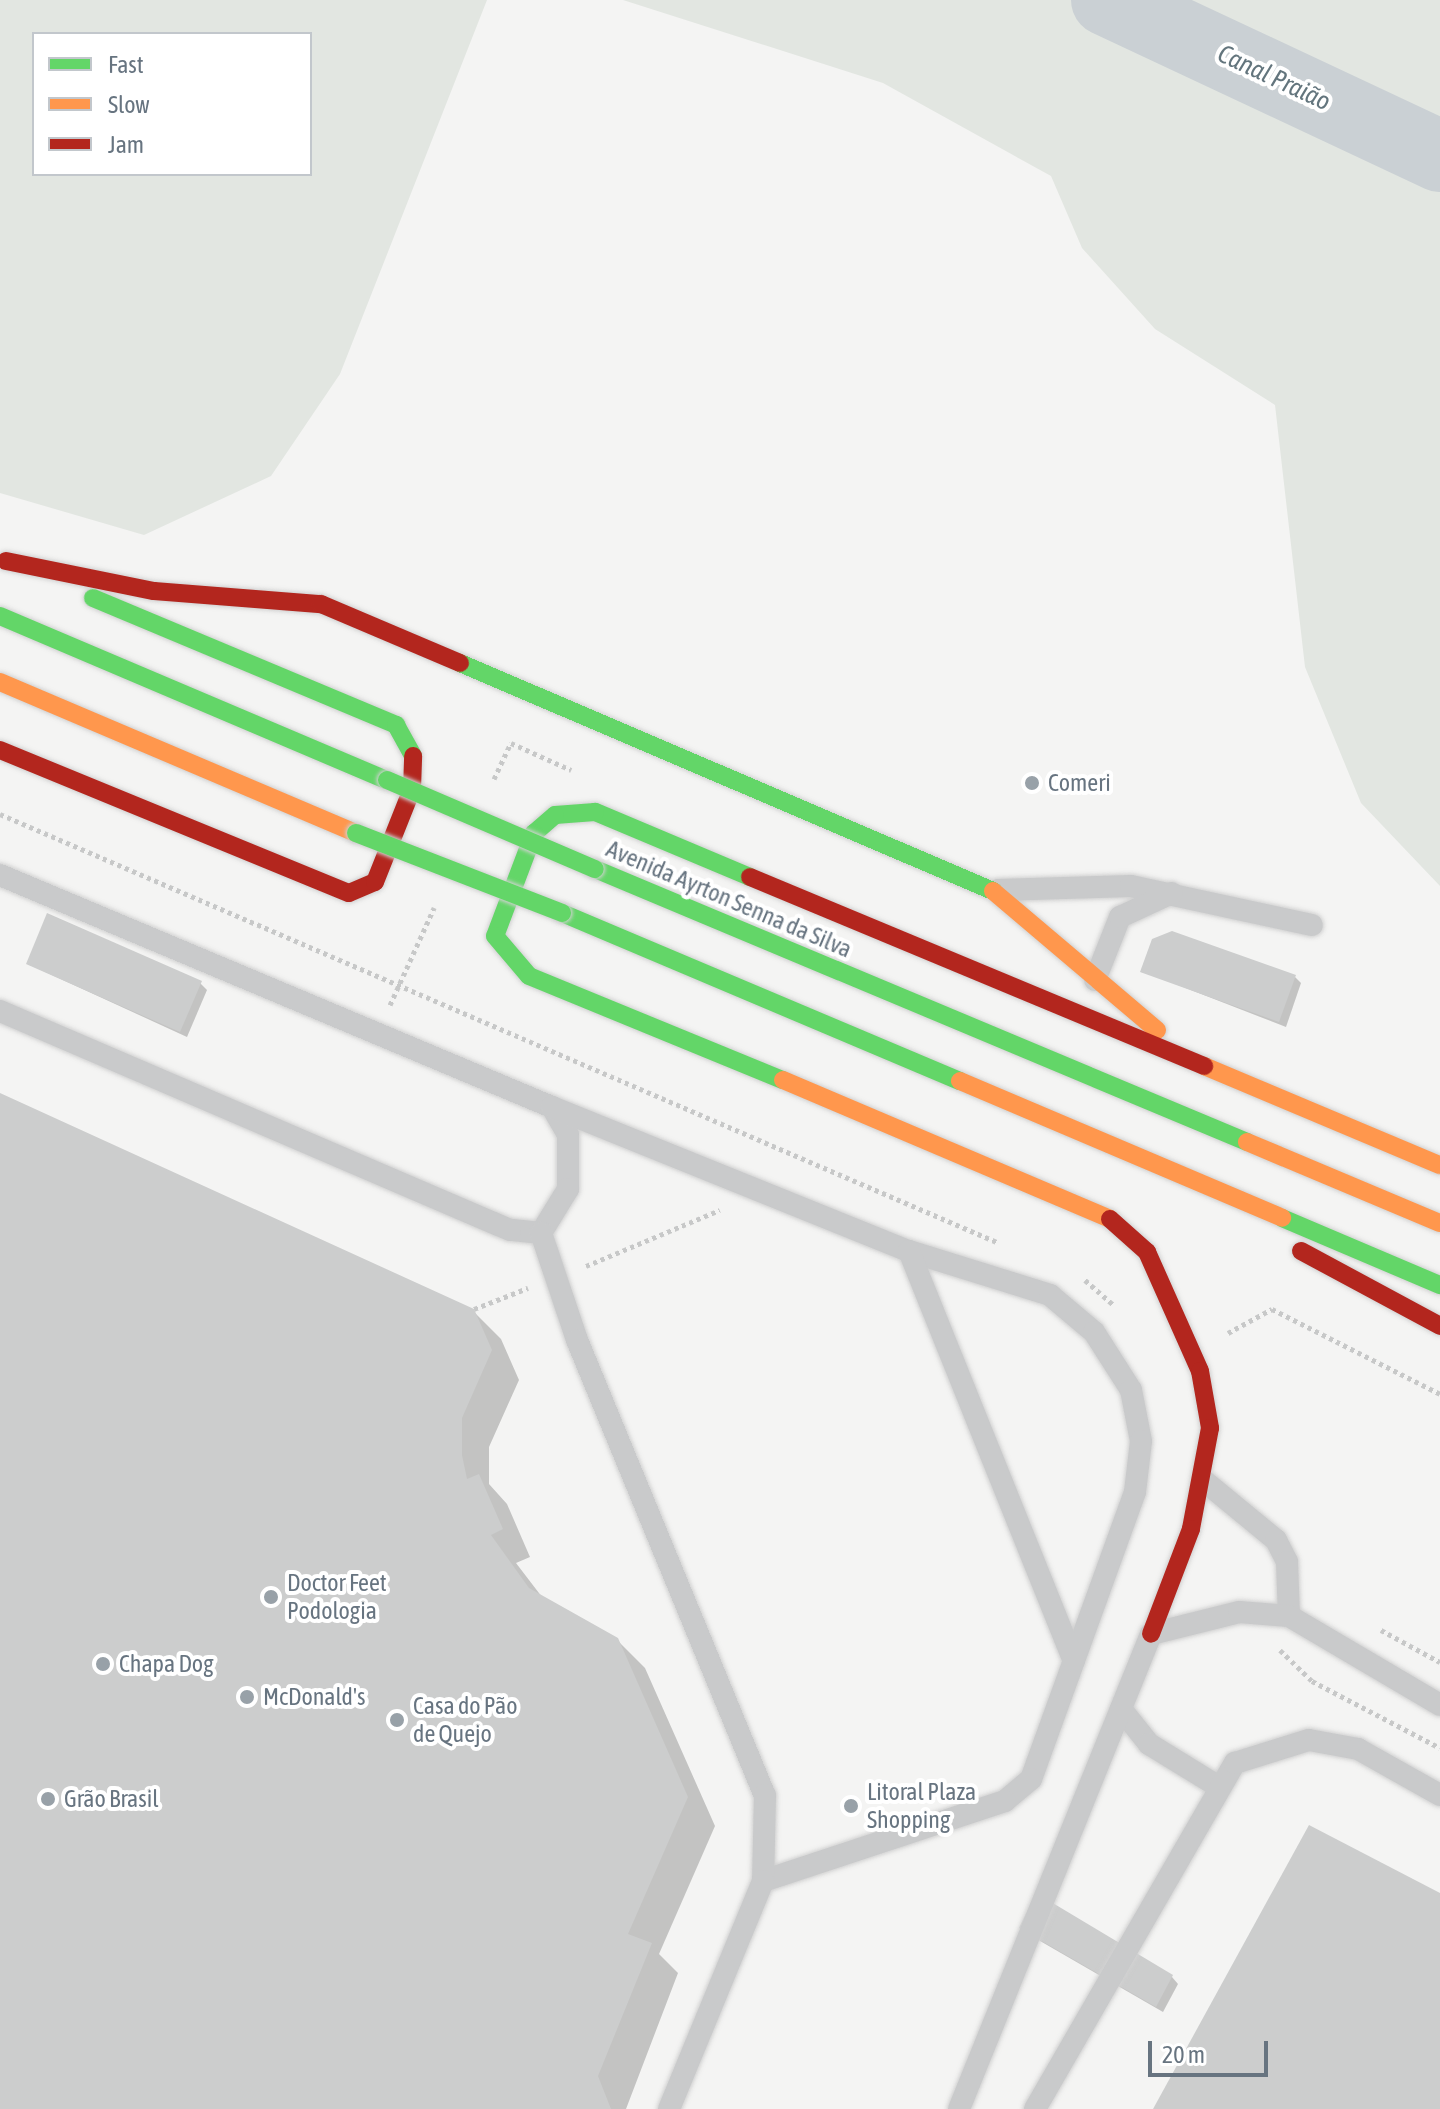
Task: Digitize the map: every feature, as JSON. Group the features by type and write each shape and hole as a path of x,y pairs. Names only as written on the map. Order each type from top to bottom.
{"highway":[{"path":"0,750 349,893 375,882 412,789 415,759 396,725 3,560"},
{"path":"3,560 154,591 321,604 992,890 1134,1016 1267,1093"},
{"name":"Avenida Ayrton Senna da Silva","path":"0,616 1440,1223"},
{"path":"0,682 356,833 562,913 1440,1285"},
{"path":"1151,1634 1203,1480 1210,1428 1200,1371 1147,1252 1113,1221 529,976 495,936 534,833 555,815 595,812 1440,1165"},
{"path":"1244,1204 1318,1265 1440,1326"}],"lane":[{"path":"0,875 552,1107 909,1251 1050,1295 1094,1332 1131,1390 1141,1441 1135,1492 1044,1755 1031,1779 1005,1801 763,1881"},
{"path":"992,890 1173,892 1312,925"},
{"path":"1095,981 1120,917 1173,892"},
{"path":"0,1011 510,1230 541,1233"},
{"path":"541,1233 568,1189 571,1167 568,1135 552,1107"},
{"path":"541,1233 577,1340 765,1795 763,1881 669,2109"},
{"path":"909,1251 1074,1661"},
{"path":"1203,1480 1276,1540 1287,1562 1289,1616"},
{"path":"959,2109 1151,1634 1239,1612 1289,1616 1440,1705"},
{"path":"1121,1709 1149,1744 1216,1785"},
{"path":"1035,2109 1216,1785 1256,1753 1309,1740 1358,1749 1440,1795"}],"path":[{"path":"1216,1340 1272,1309 1440,1394"}],"shaded area":[{"path":"0,0 487,0 340,374 271,476 144,535 0,493"},
{"path":"623,0 1440,0 1440,886 1361,803 1305,667 1275,405 1155,329 1082,248 1051,176 883,83"}],"building":[{"path":"47,913 202,981 180,1032 26,964"},
{"path":"1172,931 1296,975 1279,1022 1140,972 1152,939"},
{"name":"Doctor Feet Podologia","path":"0,1093 474,1309 492,1350 462,1418 462,1455 467,1479 479,1474 503,1529 491,1535 529,1588 618,1638 688,1797 628,1934 652,1943 598,2076 611,2109 0,2109"},
{"path":"1309,1825 1440,1893 1440,2109 1153,2109"},
{"path":"1036,1893 1173,1975 1156,2007 1019,1928"}],"waterway":[{"name":"Canal Praião","path":"1107,0 1440,156"}],"traffic: fast":[{"path":"93,598 396,725 413,756"},
{"path":"0,616 387,780"},
{"path":"460,663 993,891"},
{"path":"387,780 595,869"},
{"path":"750,877 595,812 555,815 534,833 495,936 529,976 783,1080"},
{"path":"356,833 562,913"},
{"path":"595,869 1247,1142"},
{"path":"562,913 960,1081"},
{"path":"1282,1218 1440,1285"}],"traffic: slow":[{"path":"0,682 356,833"},
{"path":"993,891 1157,1030"},
{"path":"1204,1066 1440,1165"},
{"path":"783,1080 1110,1219"},
{"path":"960,1081 1282,1218"},
{"path":"1247,1142 1440,1223"}],"traffic: jam":[{"path":"6,561 154,591 321,604 460,663"},
{"path":"0,750 349,893 375,882 412,789 413,756"},
{"path":"750,877 1204,1066"},
{"path":"1110,1219 1147,1252 1200,1371 1210,1428 1191,1529 1151,1634"},
{"path":"1301,1251 1440,1326"}],"place":[{"name":"Comeri","path":"1032,783"},
{"name":"Doctor Feet Podologia","path":"271,1597"},
{"name":"Chapa Dog","path":"103,1664"},
{"name":"McDonald's","path":"247,1697"},
{"name":"Casa do Pão de Quejo","path":"397,1720"},
{"name":"Grão Brasil","path":"48,1799"},
{"name":"Litoral Plaza Shopping","path":"851,1806"}]}
